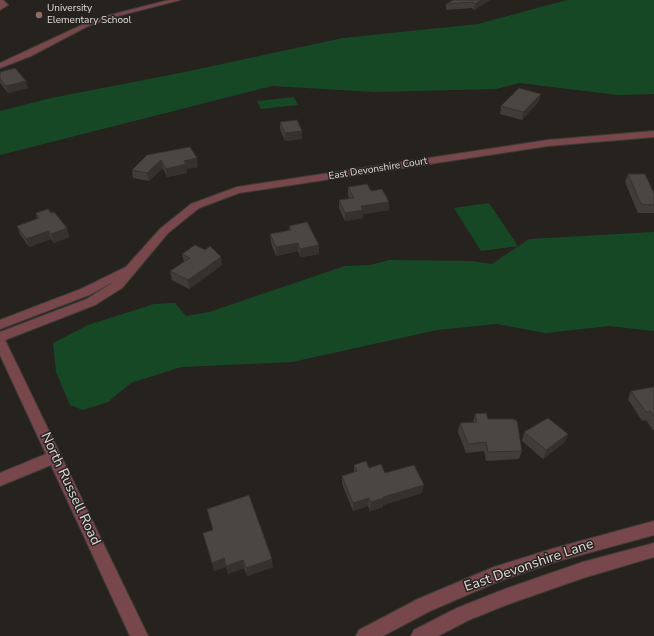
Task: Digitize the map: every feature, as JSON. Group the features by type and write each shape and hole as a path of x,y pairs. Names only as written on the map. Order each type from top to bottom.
{"street":[{"path":"0,66 28,54 86,25 112,16 177,0"},
{"path":"0,1 5,4 0,8"},
{"name":"East Devonshire Court","path":"0,337 97,299 118,285 164,231 195,206 237,190 548,144 654,134"},
{"name":"East Devonshire Court","path":"0,325 85,292 130,270"},
{"name":"North Russell Road","path":"0,342 140,636"},
{"path":"0,480 54,457"},
{"name":"East Devonshire Lane","path":"365,636 424,605 494,575 555,555 654,528"},
{"name":"East Devonshire Lane","path":"420,636 463,614 504,596 583,570 654,550"}],"green space":[{"path":"567,0 654,0 654,94 618,95 519,83 496,89 374,92 272,86 0,155 0,111 51,98 180,73 343,38 478,24"},
{"path":"294,97 298,105 261,109 257,101"},
{"path":"489,203 518,246 481,251 454,208"},
{"path":"654,232 654,331 609,326 545,333 497,324 437,330 292,362 181,367 131,383 108,402 83,410 70,405 56,372 53,343 88,325 154,304 175,303 186,316 209,312 345,266 371,265 389,260 472,261 492,264 529,239"}],"building":[{"path":"453,0 481,0 475,4 473,2 446,4"},
{"path":"15,68 26,81 6,86 0,79 0,72"},
{"path":"519,88 541,94 523,112 501,106"},
{"path":"297,120 302,131 285,133 280,122"},
{"path":"190,147 197,158 184,161 186,164 166,169 161,160 147,173 132,170 147,155"},
{"path":"628,174 645,174 654,193 654,205 641,204"},
{"path":"367,184 371,191 382,189 389,202 361,206 363,210 345,213 339,200 354,198 348,187"},
{"path":"48,209 51,213 54,212 67,228 51,234 48,231 26,239 17,226 39,218 36,213"},
{"path":"307,222 319,245 300,249 298,243 276,247 270,234 291,230 289,226"},
{"path":"195,245 205,250 210,246 221,257 188,280 170,271 190,258 182,254"},
{"path":"654,387 654,417 650,411 646,412 631,391"},
{"path":"486,413 488,419 513,419 517,421 522,451 488,452 486,442 468,444 460,423 477,422 475,414"},
{"path":"548,418 568,434 546,450 524,432"},
{"path":"366,461 369,468 381,464 385,473 414,465 424,485 371,502 369,498 353,503 342,476 357,471 354,465"},
{"path":"249,495 272,559 246,568 243,560 226,566 224,558 212,563 203,533 213,530 207,509"}],"place":[{"name":"University Elementary School","path":"39,15"}]}
